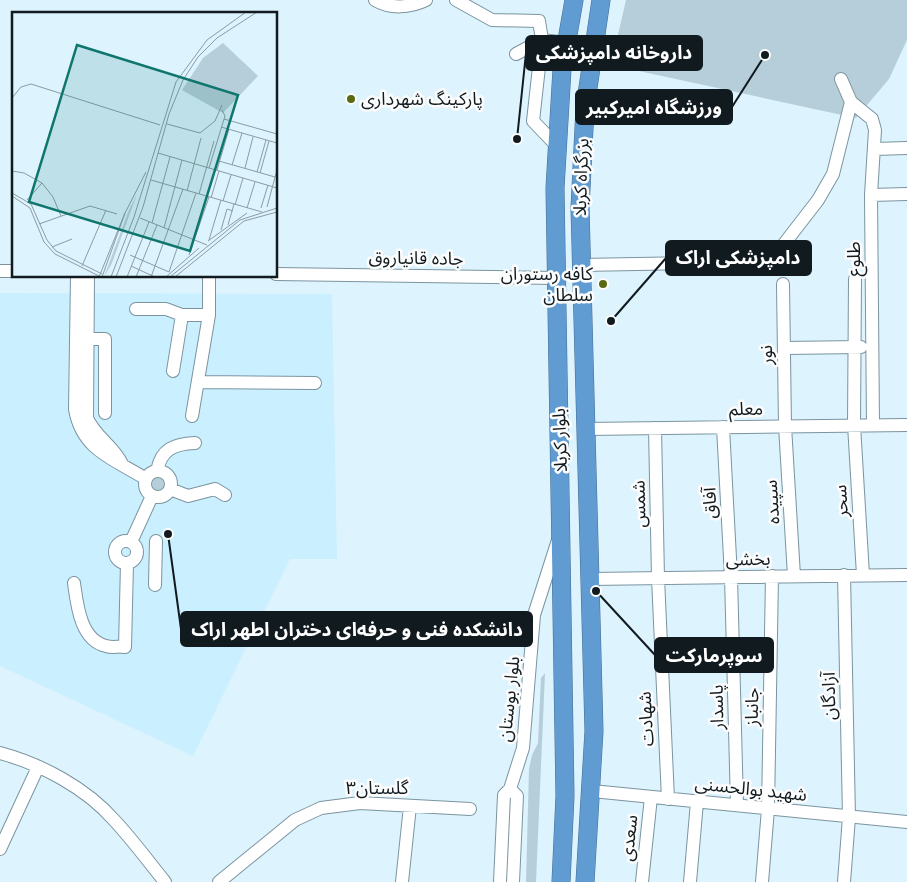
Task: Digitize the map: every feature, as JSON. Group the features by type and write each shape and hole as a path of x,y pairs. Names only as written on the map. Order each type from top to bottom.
{"highway":[{"name":"بلوار کربلا","path":"560,882 565,796 562,526 555,278 556,145 566,43 574,0"},
{"name":"بزرگراه کربلا","path":"580,265 580,208 584,117 590,66 602,0"},
{"name":"بلوار کربلا","path":"580,265 594,731 592,791 585,882"}],"street":[{"path":"375,0 398,6 411,5 426,0"},
{"path":"456,0 492,20 539,21 542,40 533,121 556,145"},
{"path":"516,54 542,40 566,43"},
{"path":"580,265 759,262 774,256 818,200 833,174 851,102 841,79"},
{"name":"طلوع","path":"851,102 872,119 874,124 871,195 873,425"},
{"path":"874,149 907,148"},
{"path":"871,195 907,194"},
{"name":"جاده قانیاروق","path":"278,274 555,278"},
{"path":"77,278 81,339"},
{"path":"88,278 75,409 82,419 88,441 111,461 122,464 146,479"},
{"path":"192,416 209,315 209,278"},
{"name":"سحر","path":"855,279 854,425 863,575"},
{"name":"نور","path":"783,284 785,426"},
{"path":"136,309 166,310 182,316 209,315"},
{"path":"173,371 182,316"},
{"path":"81,339 105,339 105,413"},
{"path":"784,348 872,347"},
{"path":"198,382 315,383"},
{"name":"معلم","path":"586,429 907,425"},
{"name":"سپیده","path":"785,426 794,576"},
{"name":"آفاق","path":"723,427 731,577"},
{"name":"شمس","path":"655,428 658,578"},
{"path":"157,471 159,461 165,451 178,444 195,443"},
{"path":"157,471 166,473 170,478 170,490 162,497 152,496 146,491 146,479 149,474 157,471"},
{"path":"170,490 188,496 215,489 225,495"},
{"path":"74,583 79,616 87,630 96,641 106,646 125,646 132,553 152,496"},
{"name":"بلوار بوستان","path":"500,882 504,795 510,789 523,748 534,615 562,526"},
{"path":"155,585 156,541"},
{"path":"132,553 156,555"},
{"name":"آزادگان","path":"844,575 848,816 844,882"},
{"name":"بخشی","path":"589,579 907,575"},
{"name":"جانباز","path":"762,882 768,809 772,576"},
{"name":"پاسدار","path":"731,577 737,806"},
{"name":"شهادت","path":"658,578 668,799"},
{"path":"0,753 38,767 93,800 114,819 165,882"},
{"path":"0,849 38,767"},
{"path":"510,789 517,796 513,882"},
{"name":"شهید بوالحسنی","path":"592,791 907,822"},
{"name":"سعدی","path":"642,882 651,797"},
{"path":"690,882 697,802"},
{"name":"گلستان۳","path":"219,882 295,820 321,808 360,803 470,809"},
{"path":"402,882 410,806"}],"shaded area":[{"path":"626,0 907,0 907,40 889,79 856,118 611,65"},
{"path":"0,293 332,294 337,559 290,559 193,756 0,666"},
{"path":"158,478 164,484 158,490 152,484"},
{"path":"545,673 536,882 526,882 529,769 532,755 538,743 541,678"}],"place":[{"name":"ورزشگاه امیرکبیر","path":"765,55"},
{"name":"پارکینگ شهرداری","path":"351,99"},
{"name":"داروخانه دامپزشکی","path":"517,139"},
{"name":"کافه رستوران سلطان","path":"603,284"},
{"name":"دامپزشکی اراک","path":"611,321"},
{"name":"دانشکده فنی و حرفه‌ای دختران اطهر اراک","path":"168,534"},
{"name":"سوپرمارکت","path":"596,591"}]}
